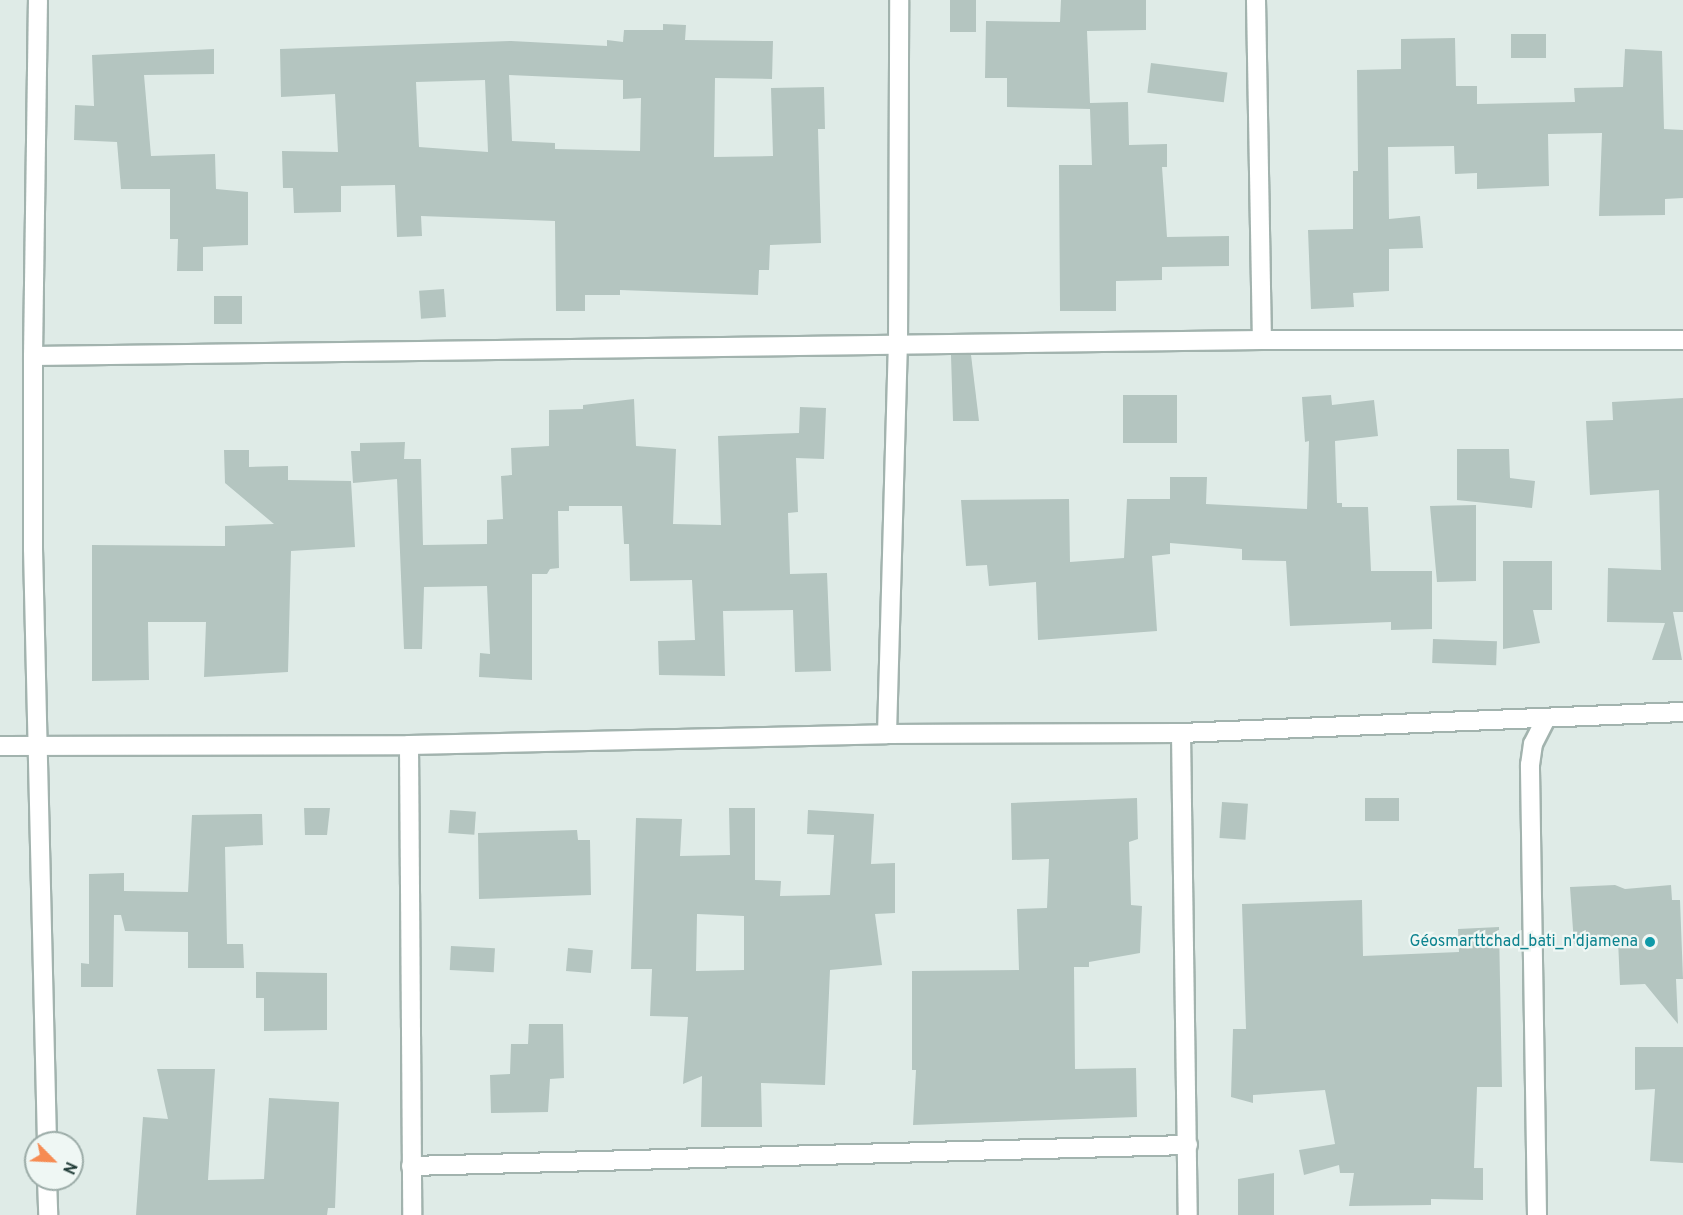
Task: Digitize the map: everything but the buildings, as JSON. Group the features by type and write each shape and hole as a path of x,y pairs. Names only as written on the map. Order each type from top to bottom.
{"street":[{"path":"38,0 33,549 40,748 46,1131"},
{"path":"887,734 898,347 899,0"},
{"path":"1256,0 1262,340"},
{"path":"33,356 898,347 1262,340 1683,340"},
{"path":"0,746 40,748 409,745 887,734 1181,734 1683,712"},
{"path":"1537,1215 1530,765 1533,744 1546,718"},
{"path":"1181,734 1188,1215"},
{"path":"409,745 412,1215"},
{"path":"411,1166 1188,1144"},
{"path":"47,1191 48,1215"}],"place":[{"name":"Géosmarttchad_bati_n'djamena","path":"1650,942"}]}
